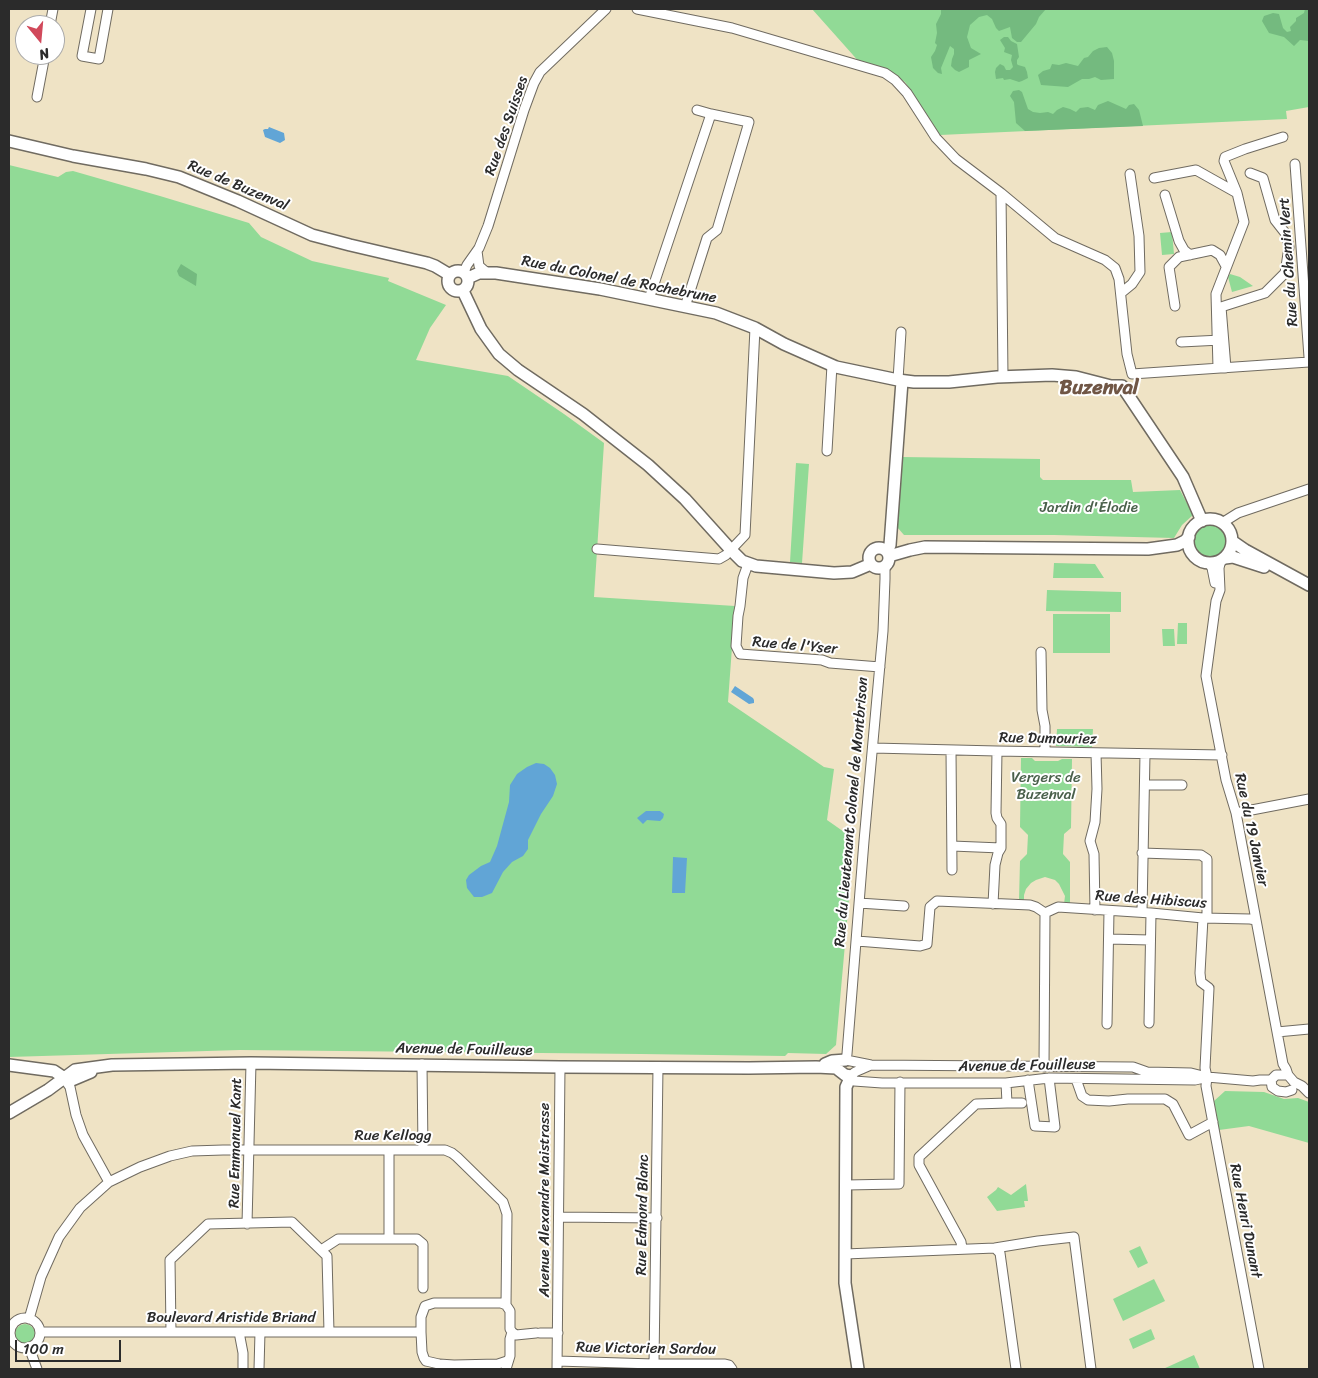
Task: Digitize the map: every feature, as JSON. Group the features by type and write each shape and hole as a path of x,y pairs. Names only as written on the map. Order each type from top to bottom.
{"street":[{"path":"91,9 82,56 99,59 108,9"},
{"name":"Rue des Suisses","path":"466,275 467,265 477,251 488,226 534,83 540,72 606,9"},
{"path":"637,9 742,31 885,73 901,86 932,131 956,159 1055,238 1105,260 1115,268 1119,279 1127,354 1132,374"},
{"path":"37,97 43,65"},
{"path":"686,307 707,238 718,230 749,122 697,110"},
{"path":"649,299 711,114"},
{"path":"1222,368 1219,308 1216,294 1244,222 1224,161 1225,156 1283,137"},
{"name":"Rue de Buzenval","path":"9,141 73,156 146,169 185,179 312,234 427,263 450,275"},
{"name":"Rue du Chemin Vert","path":"1296,164 1309,357"},
{"path":"1154,178 1196,170 1236,193"},
{"path":"1219,308 1266,293 1285,273 1289,247 1286,234 1275,220 1263,178 1250,173"},
{"path":"1121,293 1132,284 1140,272 1139,236 1130,174"},
{"path":"1001,193 1003,377"},
{"path":"1165,194 1179,241 1184,250 1190,255"},
{"path":"1175,306 1169,268 1179,257 1212,250 1220,255 1226,266"},
{"path":"477,251 479,266 486,272"},
{"path":"457,271 466,275 468,285 463,291 456,291 450,288 448,280 450,275 457,271"},
{"name":"Rue du Colonel de Rochebrune","path":"466,275 486,272 591,287 716,313 755,328 784,344 832,365 900,380 949,382 1003,377 1076,377 1121,389"},
{"path":"463,291 481,329 499,354 518,370 583,414 648,465 685,499 739,559 748,564 764,567 842,573 854,572 871,564"},
{"path":"597,549 719,559 731,550 744,534 755,328"},
{"path":"901,332 898,429 888,554 888,564 877,568 871,564 869,557 873,550 880,548 888,554 925,547 1148,549 1193,555"},
{"path":"1181,342 1221,340"},
{"path":"1202,521 1183,477 1121,389 1132,374 1309,362"},
{"path":"827,451 832,365"},
{"path":"1222,523 1238,513 1309,489"},
{"path":"1148,549 1177,545 1185,541 1194,527 1202,521 1212,520 1222,523 1230,531 1232,541 1230,550 1223,559"},
{"path":"1189,537 1189,547 1193,555 1199,560 1209,563 1233,557 1305,583"},
{"path":"1232,541 1305,583"},
{"name":"Rue du 19 Janvier","path":"1216,601 1220,590 1220,568 1223,559"},
{"name":"Rue du 19 Janvier","path":"1209,563 1215,578 1216,601 1206,676 1226,780 1236,813 1283,1064 1289,1080"},
{"name":"Rue de l'Yser","path":"748,564 742,578 738,616 736,646 740,654 822,660 880,667"},
{"name":"Rue du Lieutenant Colonel de Montbrison","path":"846,1060 884,621 886,579 884,567"},
{"path":"1041,652 1042,710 1046,726 1045,748 1043,752"},
{"name":"Rue Dumouriez","path":"873,748 1222,755"},
{"path":"951,750 952,870"},
{"path":"993,904 995,865 1001,848 1001,824 996,814 997,751"},
{"path":"1095,910 1094,854 1090,842 1095,822 1097,789 1096,753"},
{"path":"1145,754 1142,853 1146,913 1150,940 1149,1023"},
{"path":"1145,784 1182,785"},
{"path":"1236,813 1309,799"},
{"path":"952,846 1001,848"},
{"path":"1142,853 1201,855 1207,859 1205,918"},
{"path":"856,941 920,946 927,944 930,907 937,900 1030,905 1045,913 1044,1067"},
{"path":"860,903 904,906"},
{"name":"Rue des Hibiscus","path":"1045,913 1058,907 1256,920"},
{"path":"1107,1024 1109,911"},
{"name":"Rue Henri Dunant","path":"1205,918 1200,973 1201,982 1209,988 1205,1068 1206,1086 1259,1369"},
{"path":"1109,938 1150,940"},
{"path":"1277,1032 1309,1029"},
{"path":"836,1068 846,1060 851,1076 846,1087 845,1254 846,1293 858,1369"},
{"name":"Avenue de Fouilleuse","path":"816,1067 832,1061 846,1060 871,1065 1133,1067 1147,1072 1190,1073 1207,1077 1253,1081 1259,1085 1272,1083 1281,1092 1286,1092 1289,1080"},
{"name":"Avenue de Fouilleuse","path":"9,1113 48,1090 63,1077 75,1070 112,1065 251,1063 560,1067 816,1067 836,1068 845,1075 851,1076 854,1081 882,1083 1006,1083 1050,1078 1195,1080 1207,1077"},
{"name":"Rue Emmanuel Kant","path":"248,1224 251,1063"},
{"path":"422,1064 422,1150"},
{"path":"11,1065 54,1071 63,1077 70,1087 76,1115 83,1135 109,1182"},
{"name":"Avenue de Fouilleuse","path":"851,1076 855,1072 871,1065"},
{"name":"Avenue Alexandre Maistrasse","path":"557,1365 560,1067"},
{"name":"Rue Edmond Blanc","path":"654,1364 658,1067"},
{"path":"1272,1083 1276,1075 1302,1086 1309,1093"},
{"path":"1028,1080 1035,1126 1055,1127 1050,1078"},
{"path":"1076,1079 1082,1096 1088,1100 1165,1099 1172,1104 1189,1136 1213,1122"},
{"path":"846,1185 899,1184 900,1082"},
{"path":"1006,1083 1007,1103"},
{"path":"962,1249 961,1242 919,1165 919,1157 976,1104 1022,1103"},
{"name":"Rue Kellogg","path":"29,1319 41,1277 59,1237 80,1208 109,1182 140,1167 170,1156 192,1151 250,1149 445,1150 457,1157 503,1202 507,1214 506,1305 510,1311 510,1329 512,1332 510,1356 507,1365"},
{"path":"389,1150 389,1238"},
{"path":"559,1217 657,1218"},
{"path":"171,1332 170,1260 208,1224 292,1222 327,1256 329,1332"},
{"path":"845,1254 995,1248 1074,1237 1091,1369"},
{"path":"321,1250 338,1239 417,1239 423,1244 423,1291 426,1306 421,1316 421,1332 424,1365 507,1365"},
{"path":"995,1248 1000,1253 1016,1369"},
{"path":"426,1306 434,1303 501,1303 506,1305"},
{"path":"24,1318 29,1319 36,1323 40,1332 38,1341 30,1347 23,1348 11,1345 11,1323 24,1318"},
{"name":"Boulevard Aristide Briand","path":"40,1332 421,1332"},
{"path":"239,1332 243,1352 243,1369"},
{"path":"259,1369 260,1332"},
{"path":"512,1332 516,1334 558,1333"},
{"path":"30,1347 37,1369"},
{"name":"Rue Victorien Sardou","path":"557,1365 725,1364 729,1365 732,1369"}],"green space":[{"path":"812,9 1309,9 1309,107 1286,111 1287,119 940,135 905,82 890,72 861,64"},
{"path":"941,9 1046,9 1021,42 1017,42 1012,38 1010,27 999,31 992,19 987,15 979,17 970,25 967,37 971,48 981,54 969,60 969,67 959,72 951,66 954,49 950,46 941,68 942,74 933,68 931,57 937,45 935,43 936,24 941,14"},
{"path":"1305,9 1309,9 1309,41 1300,40 1294,46 1284,37 1269,33 1262,21 1264,16 1273,13 1279,14 1283,28 1287,32 1291,31 1290,27 1296,21 1296,18 1304,13"},
{"path":"1008,37 1017,44 1019,57 1017,64 1025,67 1028,78 1022,81 1004,80 1003,78 996,79 996,68 1000,64 1006,70 1010,70 1013,67 1012,55 1004,52 1005,48 1000,40"},
{"path":"1107,47 1112,53 1114,61 1114,79 1101,80 1095,77 1082,79 1068,87 1041,85 1038,75 1050,69 1052,64 1066,63 1078,66 1093,51"},
{"path":"1019,90 1022,92 1028,109 1040,113 1048,112 1053,114 1063,107 1076,112 1080,108 1088,107 1095,110 1098,105 1108,101 1126,109 1129,105 1134,104 1139,110 1143,126 1025,131 1016,123 1014,102 1010,96 1013,91"},
{"path":"9,165 58,177 66,172 73,171 160,196 249,223 261,237 312,261 389,278 388,281 446,305 430,328 416,360 508,376 604,443 594,597 735,606 728,702 824,767 834,769 827,820 847,834 855,835 852,842 854,843 836,1045 826,1054 788,1053 785,1056 240,1050 9,1057"},
{"path":"1172,232 1174,254 1162,255 1160,233"},
{"path":"181,264 197,274 196,286 179,276 177,271"},
{"path":"1230,274 1240,277 1253,286 1232,292 1228,277"},
{"name":"Jardin d'Élodie","path":"902,457 1040,459 1040,477 1043,480 1131,480 1133,492 1180,490 1193,515 1182,525 1174,538 1054,535 904,535 897,527"},
{"path":"796,463 809,464 802,563 790,562"},
{"path":"1210,524 1217,525 1223,529 1227,535 1227,549 1223,555 1217,559 1210,560 1203,559 1197,555 1193,549 1192,542 1193,535 1197,529 1203,525"},
{"path":"1054,563 1095,564 1104,578 1053,578"},
{"path":"1047,590 1121,592 1121,612 1046,611"},
{"path":"1053,614 1110,614 1110,653 1053,653"},
{"path":"1178,623 1187,623 1187,644 1177,644"},
{"path":"1162,629 1174,629 1175,646 1163,646"},
{"path":"1057,729 1093,729 1092,747 1056,746"},
{"name":"Vergers de Buzenval","path":"1021,758 1032,758 1035,761 1072,759 1071,828 1064,834 1063,854 1070,862 1070,904 1064,904 1065,896 1059,884 1055,880 1045,877 1031,883 1026,889 1024,902 1019,901 1020,861 1027,854 1028,835 1020,827"},
{"path":"1225,1091 1264,1092 1284,1099 1298,1098 1309,1102 1309,1143 1249,1126 1219,1130 1214,1101"},
{"path":"1026,1184 1028,1201 1024,1201 1025,1207 997,1211 987,1197 998,1187 1011,1195"},
{"path":"1140,1246 1148,1263 1138,1268 1129,1251"},
{"path":"1154,1279 1165,1301 1123,1321 1113,1299"},
{"path":"25,1324 32,1327 35,1334 32,1341 25,1344 18,1341 15,1334 18,1327"},
{"path":"1151,1329 1155,1339 1133,1349 1129,1339"},
{"path":"1194,1355 1200,1369 1163,1369"}],"water":[{"path":"269,127 284,133 285,140 280,143 265,137 263,130"},
{"path":"735,686 753,698 754,703 749,704 731,692"},
{"path":"536,763 544,764 555,775 557,784 553,796 541,814 528,840 528,849 523,856 512,862 503,872 492,893 482,897 474,897 467,888 466,880 469,875 481,866 490,862 497,846 509,802 510,785 517,774"},
{"path":"646,811 660,811 664,814 663,818 660,821 647,820 643,824 637,818"},
{"path":"673,857 687,858 685,893 672,893"}],"district":[{"name":"Buzenval","path":"1099,389"}]}
